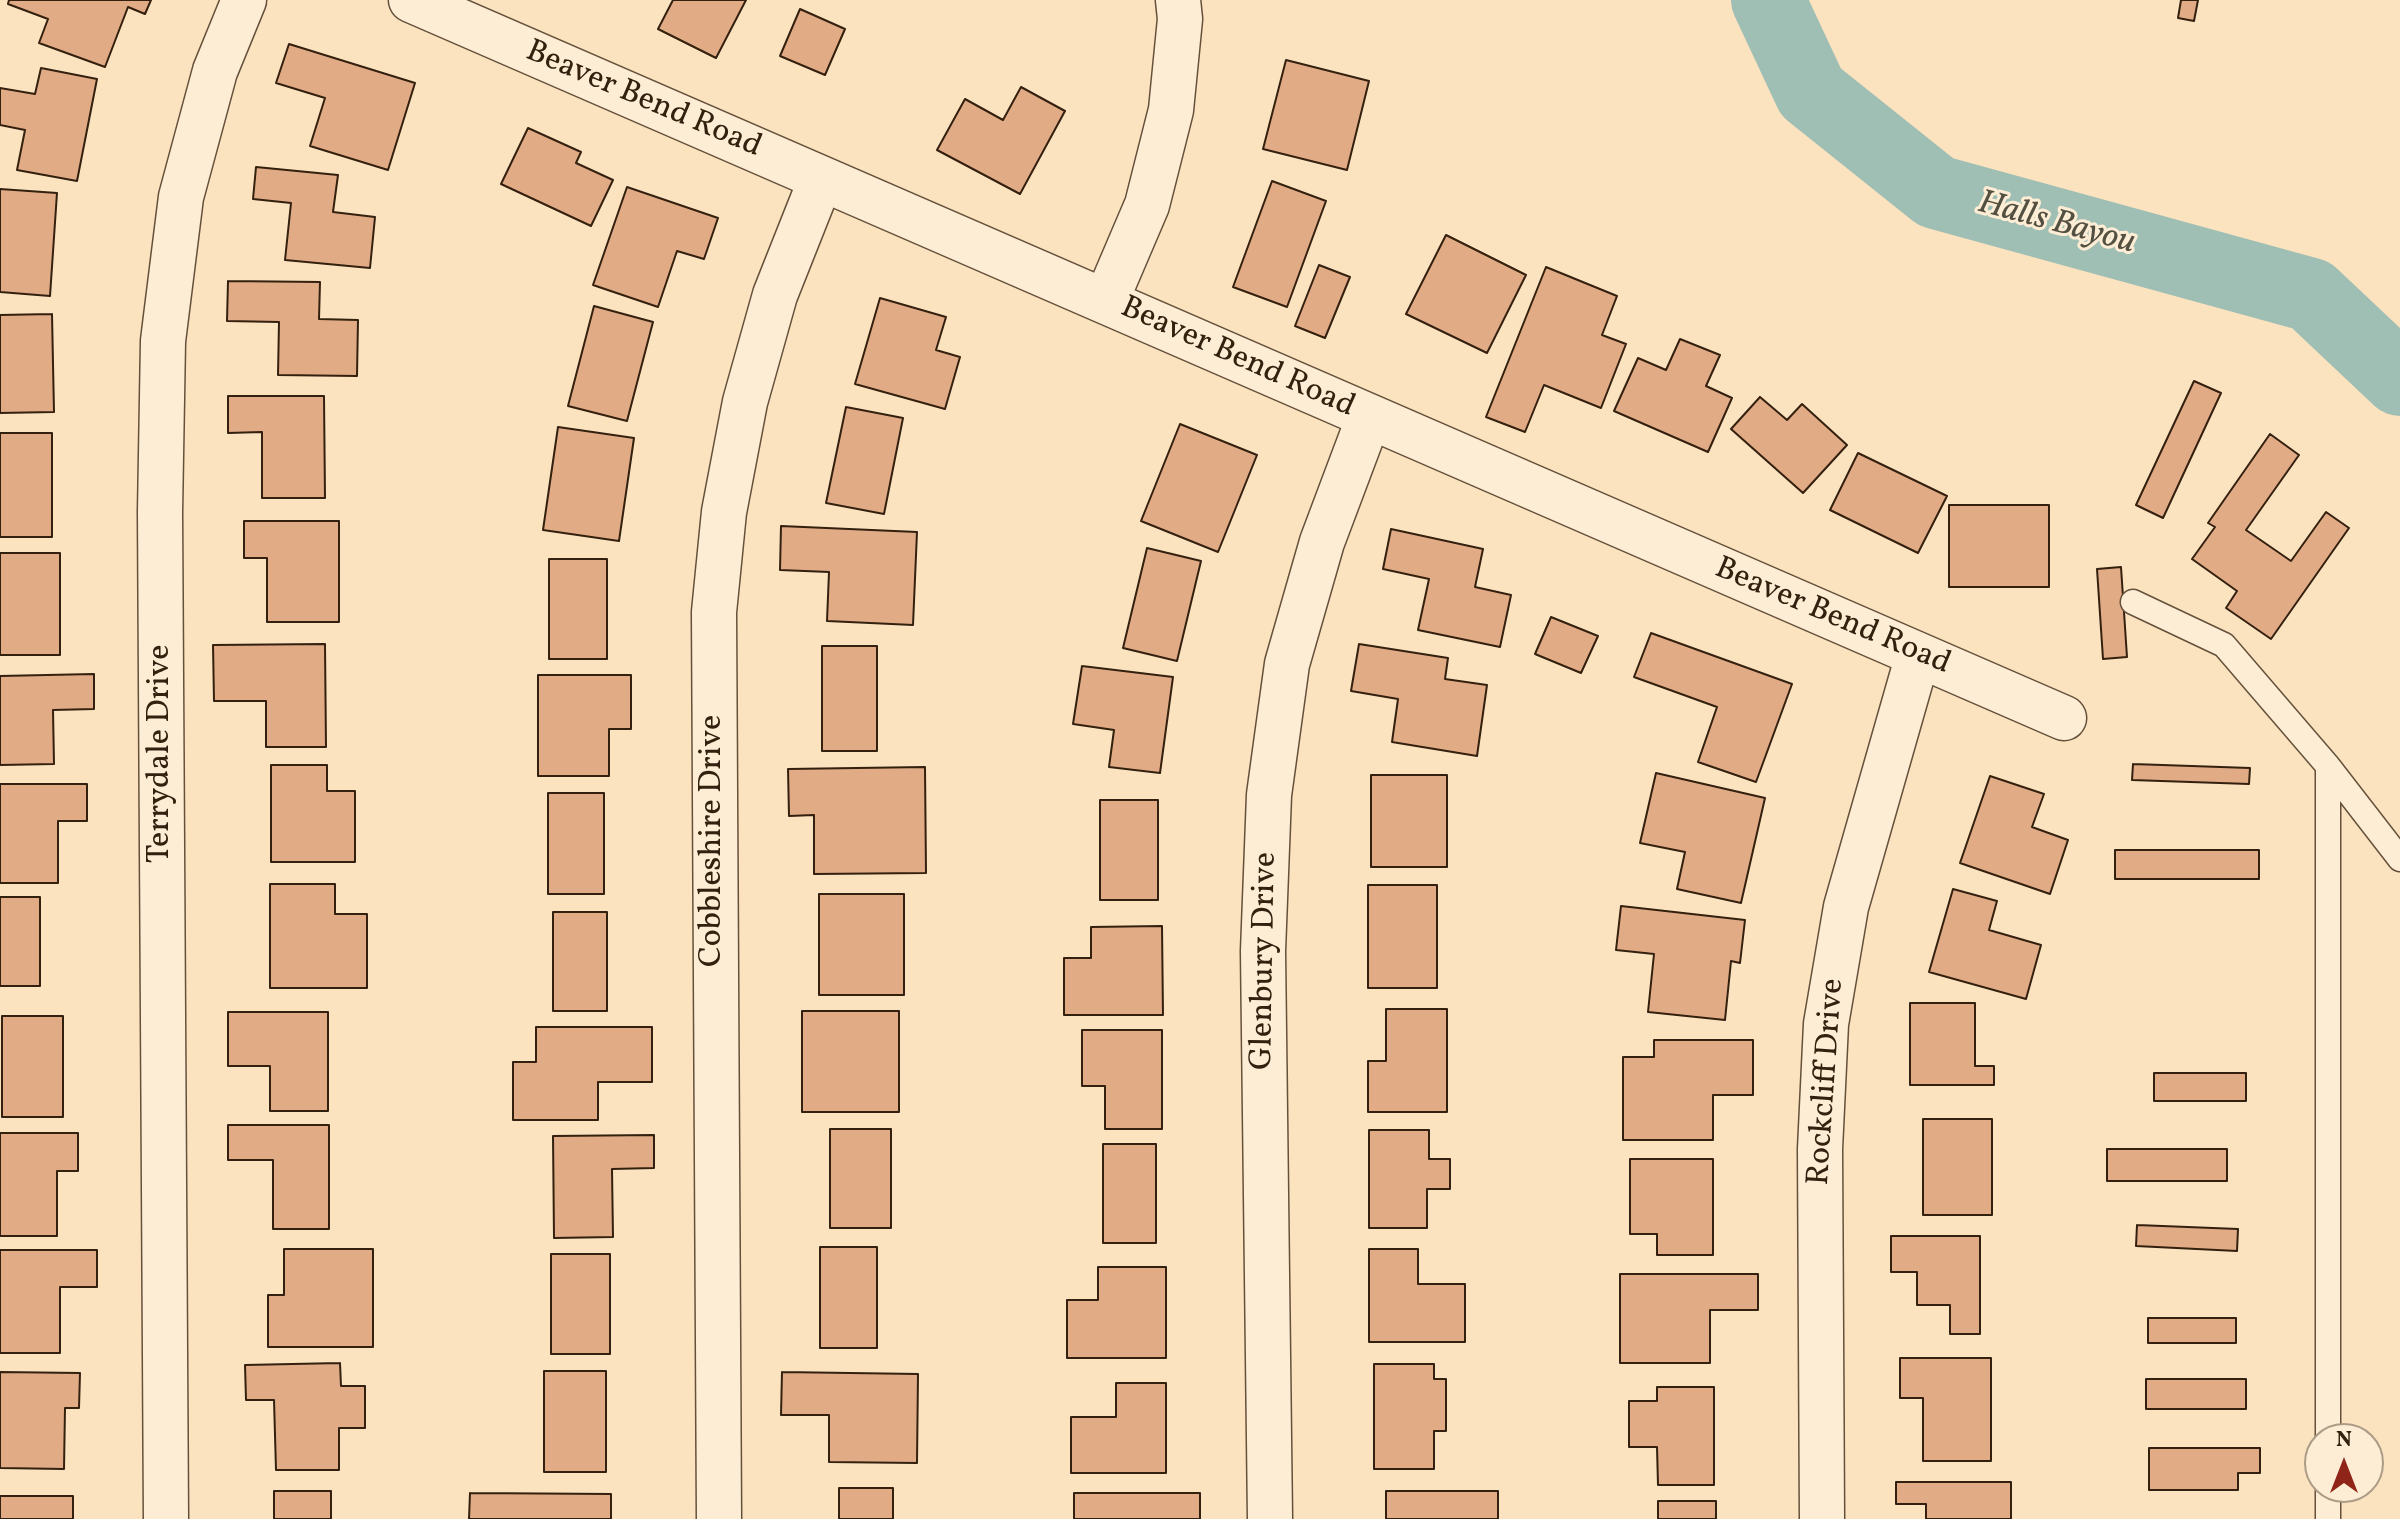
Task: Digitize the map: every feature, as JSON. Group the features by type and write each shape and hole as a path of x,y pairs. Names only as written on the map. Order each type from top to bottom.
{"street":[{"name":"Terrydale Drive","path":"166,1519 160,512 163,341 181,197 215,71 244,0"},
{"name":"Beaver Bend Road","path":"411,0 482,14 821,179 2064,718"},
{"path":"1106,301 1147,205 1171,110 1180,19 1178,0"},
{"name":"Cobbleshire Drive","path":"719,1519 714,612 724,512 745,402 775,295 821,179"},
{"name":"Glenbury Drive","path":"1270,1519 1263,951 1269,795 1287,664 1322,542 1369,417"},
{"name":"Rockcliff Drive","path":"1822,1519 1820,1149 1826,1024 1846,907 1918,655"}],"lane":[{"path":"2133,602 2224,645 2328,766 2400,859"},
{"path":"2328,766 2328,1423"}],"building":[{"path":"9,0 151,0 145,14 128,7 105,67 39,43 48,19 8,4"},
{"path":"673,0 746,0 716,58 658,29"},
{"path":"2181,0 2198,0 2194,21 2178,18"},
{"path":"800,9 845,29 825,75 780,56"},
{"path":"289,44 415,83 388,170 310,146 325,98 276,83"},
{"path":"1286,60 1369,81 1347,170 1263,149"},
{"path":"41,68 97,79 77,181 17,170 25,130 0,125 0,88 35,94"},
{"path":"1021,87 1065,111 1020,194 937,150 965,99 1003,120"},
{"path":"528,128 581,152 576,163 613,180 591,226 501,184"},
{"path":"256,167 338,175 333,212 375,217 370,268 285,260 291,203 253,199"},
{"path":"1272,181 1326,201 1287,307 1233,287"},
{"path":"627,187 718,218 704,259 677,251 658,307 593,285"},
{"path":"0,189 57,193 50,296 0,292"},
{"path":"1446,235 1526,275 1487,353 1406,314"},
{"path":"1319,265 1350,277 1325,338 1295,326"},
{"path":"1546,267 1617,296 1602,335 1626,344 1601,408 1544,385 1525,432 1486,417"},
{"path":"228,281 320,282 319,319 358,320 357,376 278,375 279,322 227,321"},
{"path":"880,298 946,317 936,350 960,357 945,409 855,384"},
{"path":"594,306 653,322 627,421 568,406"},
{"path":"52,314 54,412 0,413 0,315"},
{"path":"1680,339 1720,355 1706,386 1732,398 1708,452 1614,411 1638,358 1666,370"},
{"path":"2194,381 2221,393 2163,518 2136,505"},
{"path":"228,396 324,396 325,498 262,498 262,432 228,433"},
{"path":"1760,397 1787,420 1802,404 1847,445 1803,493 1731,429"},
{"path":"846,407 903,418 884,514 826,503"},
{"path":"1180,424 1257,455 1218,552 1141,521"},
{"path":"558,427 634,438 619,541 543,530"},
{"path":"0,433 52,433 52,537 0,537"},
{"path":"2270,434 2299,455 2246,530 2291,561 2326,512 2349,528 2271,639 2226,608 2237,591 2192,559 2215,527 2208,523"},
{"path":"1858,453 1947,496 1918,553 1830,510"},
{"path":"1949,505 2049,505 2049,587 1949,587"},
{"path":"244,521 339,521 339,622 267,622 267,558 244,558"},
{"path":"781,526 917,532 913,625 827,621 829,572 780,570"},
{"path":"1391,529 1483,549 1475,587 1511,595 1500,647 1418,630 1429,579 1383,569"},
{"path":"1147,548 1201,561 1177,661 1123,648"},
{"path":"0,553 60,553 60,655 0,655"},
{"path":"549,559 607,559 607,659 549,659"},
{"path":"2121,567 2127,657 2103,659 2097,569"},
{"path":"1551,617 1598,636 1581,673 1535,654"},
{"path":"1651,633 1792,684 1756,782 1698,762 1717,707 1634,677"},
{"path":"325,644 326,747 266,747 266,701 214,701 213,645"},
{"path":"1359,644 1448,658 1445,679 1487,685 1477,756 1392,742 1398,699 1351,691"},
{"path":"822,646 877,646 877,751 822,751"},
{"path":"1082,666 1173,677 1160,773 1109,767 1114,730 1073,724"},
{"path":"94,674 94,709 53,710 54,764 0,765 0,676"},
{"path":"538,675 631,675 631,729 609,729 609,776 538,776"},
{"path":"2133,764 2250,768 2249,784 2132,780"},
{"path":"271,765 327,765 327,791 355,791 355,862 271,862"},
{"path":"925,767 926,873 814,874 814,815 789,816 788,769"},
{"path":"1656,773 1765,798 1741,903 1677,889 1685,852 1640,843"},
{"path":"1371,775 1447,775 1447,867 1371,867"},
{"path":"1990,776 2044,794 2032,827 2068,840 2050,894 1960,863"},
{"path":"0,784 87,784 87,821 58,821 58,883 0,883"},
{"path":"548,793 604,793 604,894 548,894"},
{"path":"1100,800 1158,800 1158,900 1100,900"},
{"path":"2115,850 2259,850 2259,879 2115,879"},
{"path":"270,884 335,884 335,914 367,914 367,988 270,988"},
{"path":"1368,885 1437,885 1437,988 1368,988"},
{"path":"1953,889 1997,901 1989,930 2041,945 2026,999 1929,972"},
{"path":"819,894 904,894 904,995 819,995"},
{"path":"0,897 40,897 40,986 0,986"},
{"path":"1621,906 1745,920 1740,963 1731,961 1725,1020 1648,1012 1654,954 1616,950"},
{"path":"553,912 607,912 607,1011 553,1011"},
{"path":"1162,926 1163,1015 1064,1015 1064,958 1091,958 1091,927"},
{"path":"1910,1003 1975,1003 1975,1066 1994,1066 1994,1085 1910,1085"},
{"path":"1386,1009 1447,1009 1447,1112 1368,1112 1368,1061 1386,1061"},
{"path":"802,1011 899,1011 899,1112 802,1112"},
{"path":"228,1012 328,1012 328,1111 270,1111 270,1066 228,1066"},
{"path":"2,1016 63,1016 63,1117 2,1117"},
{"path":"536,1027 652,1027 652,1082 598,1082 598,1120 513,1120 513,1062 536,1062"},
{"path":"1082,1030 1162,1030 1162,1129 1105,1129 1105,1086 1082,1086"},
{"path":"1654,1040 1753,1040 1753,1095 1713,1095 1713,1140 1623,1140 1623,1057 1654,1057"},
{"path":"2154,1073 2246,1073 2246,1101 2154,1101"},
{"path":"1923,1119 1992,1119 1992,1215 1923,1215"},
{"path":"228,1125 329,1125 329,1229 273,1229 273,1160 228,1160"},
{"path":"830,1129 891,1129 891,1228 830,1228"},
{"path":"1369,1130 1429,1130 1429,1159 1450,1159 1450,1189 1427,1189 1427,1228 1369,1228"},
{"path":"0,1133 78,1133 78,1171 57,1171 57,1236 0,1236"},
{"path":"654,1135 654,1168 612,1169 613,1237 554,1238 553,1136"},
{"path":"1103,1144 1156,1144 1156,1243 1103,1243"},
{"path":"2107,1149 2227,1149 2227,1181 2107,1181"},
{"path":"1630,1159 1713,1159 1713,1255 1657,1255 1657,1234 1630,1234"},
{"path":"2137,1225 2238,1229 2237,1251 2136,1246"},
{"path":"1891,1236 1980,1236 1980,1334 1950,1334 1950,1305 1917,1305 1917,1272 1891,1272"},
{"path":"820,1247 877,1247 877,1348 820,1348"},
{"path":"284,1249 373,1249 373,1347 268,1347 268,1295 284,1295"},
{"path":"1369,1249 1418,1249 1418,1284 1465,1284 1465,1342 1369,1342"},
{"path":"0,1250 97,1250 97,1287 60,1287 60,1353 0,1353"},
{"path":"551,1254 610,1254 610,1354 551,1354"},
{"path":"1098,1267 1166,1267 1166,1358 1067,1358 1067,1300 1098,1300"},
{"path":"1620,1274 1758,1274 1758,1310 1710,1310 1710,1363 1620,1363"},
{"path":"2148,1318 2236,1318 2236,1343 2148,1343"},
{"path":"1900,1358 1991,1358 1991,1461 1923,1461 1923,1398 1900,1398"},
{"path":"340,1363 341,1386 365,1386 365,1428 339,1428 339,1470 276,1470 274,1400 246,1400 245,1365"},
{"path":"1374,1364 1434,1364 1434,1379 1446,1379 1446,1431 1434,1431 1434,1469 1374,1469"},
{"path":"544,1371 606,1371 606,1472 544,1472"},
{"path":"0,1372 80,1373 79,1408 65,1408 64,1469 0,1468"},
{"path":"782,1372 918,1374 917,1463 829,1462 829,1415 781,1415"},
{"path":"2146,1379 2246,1379 2246,1409 2146,1409"},
{"path":"1116,1383 1166,1383 1166,1473 1071,1473 1071,1417 1116,1417"},
{"path":"1657,1387 1714,1387 1714,1485 1658,1485 1657,1447 1629,1447 1629,1401 1657,1401"},
{"path":"2149,1448 2260,1448 2260,1473 2238,1473 2238,1490 2149,1490"},
{"path":"1896,1482 2011,1482 2011,1519 1926,1519 1926,1504 1896,1504"},
{"path":"839,1488 893,1488 893,1519 839,1519"},
{"path":"274,1491 331,1491 331,1519 274,1519"},
{"path":"1386,1491 1498,1491 1498,1519 1386,1519"},
{"path":"470,1493 611,1494 611,1519 469,1519"},
{"path":"1074,1493 1200,1493 1200,1519 1074,1519"},
{"path":"0,1496 73,1496 73,1519 0,1519"},
{"path":"1658,1501 1716,1501 1716,1519 1658,1519"}],"waterway":[{"name":"Halls Bayou","path":"1768,0 1811,92 1936,192 2311,295 2400,379"}]}
